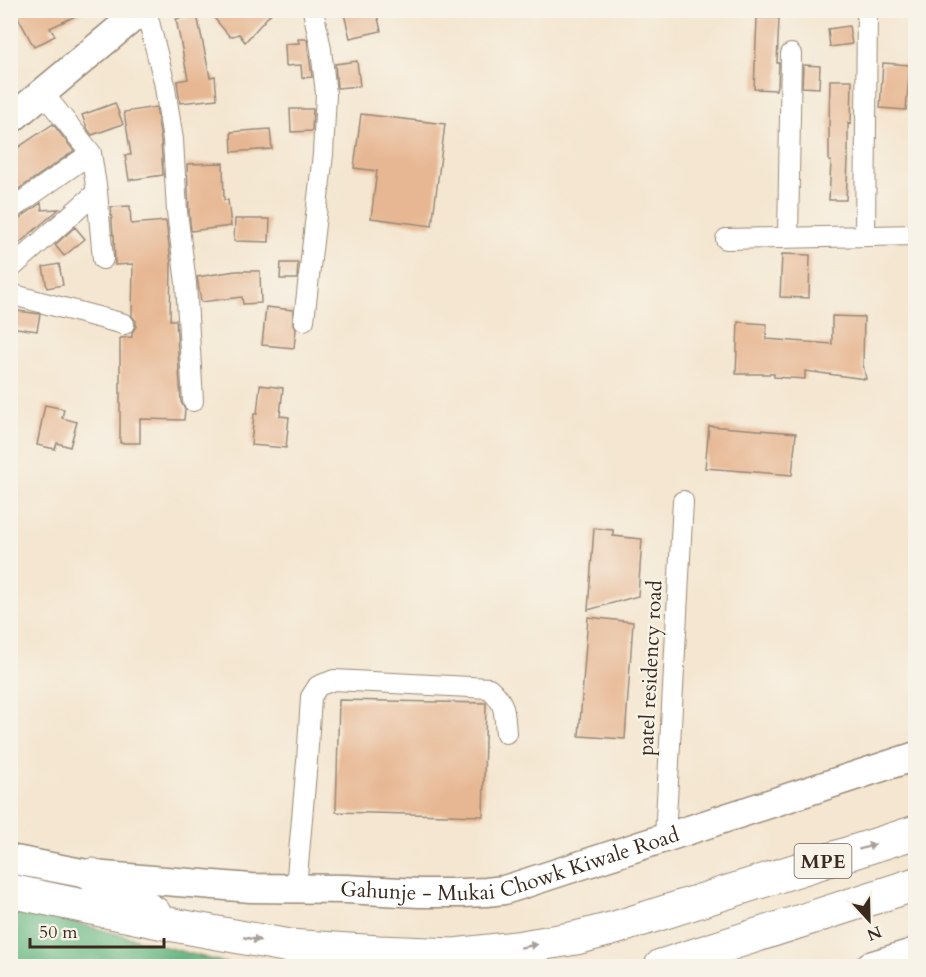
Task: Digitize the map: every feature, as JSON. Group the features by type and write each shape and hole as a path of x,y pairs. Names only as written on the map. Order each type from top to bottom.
{"highway":[{"name":"MPE","path":"10,891 289,946 454,955 576,938 615,928 915,832"},
{"path":"92,875 174,925"},
{"name":"MPE","path":"661,966 915,884"},
{"path":"723,966 820,916"}],"street":[{"path":"10,120 144,10 164,81 173,140 177,212 186,284 193,401"},
{"path":"304,320 323,154 326,94 321,49 313,10"},
{"path":"865,236 867,10"},
{"path":"788,238 791,54"},
{"path":"43,93 91,153 103,259"},
{"path":"10,210 91,153"},
{"path":"10,268 97,192"},
{"path":"726,239 915,236"},
{"path":"10,294 124,324"},
{"name":"patel residency road","path":"665,837 683,501"},
{"path":"296,888 308,761 311,697 318,686 334,680 489,688 499,697 504,708 506,733"},
{"name":"Gahunje - Mukai Chowk Kiwale Road","path":"10,860 92,875 251,888 451,893 504,890 915,756"},
{"path":"870,966 915,952"}],"green space":[{"path":"10,908 50,916 236,966 11,966"}],"building":[{"path":"14,10 88,10 50,28 55,36 34,47"},
{"path":"222,10 274,10 245,42 239,34 230,37 210,13"},
{"path":"343,10 376,10 381,31 350,38"},
{"path":"197,15 210,77 215,76 217,99 180,103 177,81 188,79 176,19"},
{"path":"757,18 779,18 777,63 779,63 776,90 754,89"},
{"path":"849,26 852,44 830,47 828,29"},
{"path":"298,39 307,39 312,77 302,78 301,65 286,66 285,44 299,43"},
{"path":"357,61 360,86 337,88 335,64"},
{"path":"883,63 910,65 906,110 880,108"},
{"path":"803,65 820,66 819,88 802,87"},
{"path":"830,80 852,80 851,124 848,123 846,200 829,200"},
{"path":"115,103 123,124 92,135 82,115"},
{"path":"156,107 163,175 129,180 125,155 131,155 124,112"},
{"path":"290,109 313,109 312,131 291,132"},
{"path":"361,114 445,124 432,226 371,218 377,171 354,168"},
{"path":"53,124 74,151 10,195 10,153"},
{"path":"270,129 272,149 232,152 231,132"},
{"path":"223,163 224,200 228,200 231,226 191,231 187,164"},
{"path":"41,203 42,210 59,209 10,251 10,222 17,220"},
{"path":"130,206 131,224 166,221 171,263 170,320 176,320 181,402 185,409 184,420 140,419 140,443 120,443 120,338 132,337 136,321 132,316 133,264 115,265 111,207"},
{"path":"235,219 270,219 269,242 234,241"},
{"path":"75,227 85,239 64,256 55,245"},
{"path":"782,254 810,255 809,298 780,297"},
{"path":"281,263 298,263 297,279 280,279"},
{"path":"59,264 63,285 47,288 43,267"},
{"path":"236,271 260,271 261,303 243,304 242,297 201,302 197,277"},
{"path":"266,307 293,310 293,324 296,329 294,348 262,345"},
{"path":"10,310 40,314 37,331 10,327"},
{"path":"832,316 864,317 863,364 866,379 805,371 805,379 774,377 774,374 736,374 738,322 767,324 766,339 832,344"},
{"path":"260,385 283,388 280,416 289,417 286,448 251,445"},
{"path":"45,405 64,409 62,418 77,422 70,447 57,443 55,449 37,445"},
{"path":"709,426 796,433 792,475 705,468"},
{"path":"594,528 613,530 613,536 642,539 638,596 588,610"},
{"path":"588,617 633,622 625,739 579,736"},
{"path":"339,700 486,703 483,816 336,812"}]}
